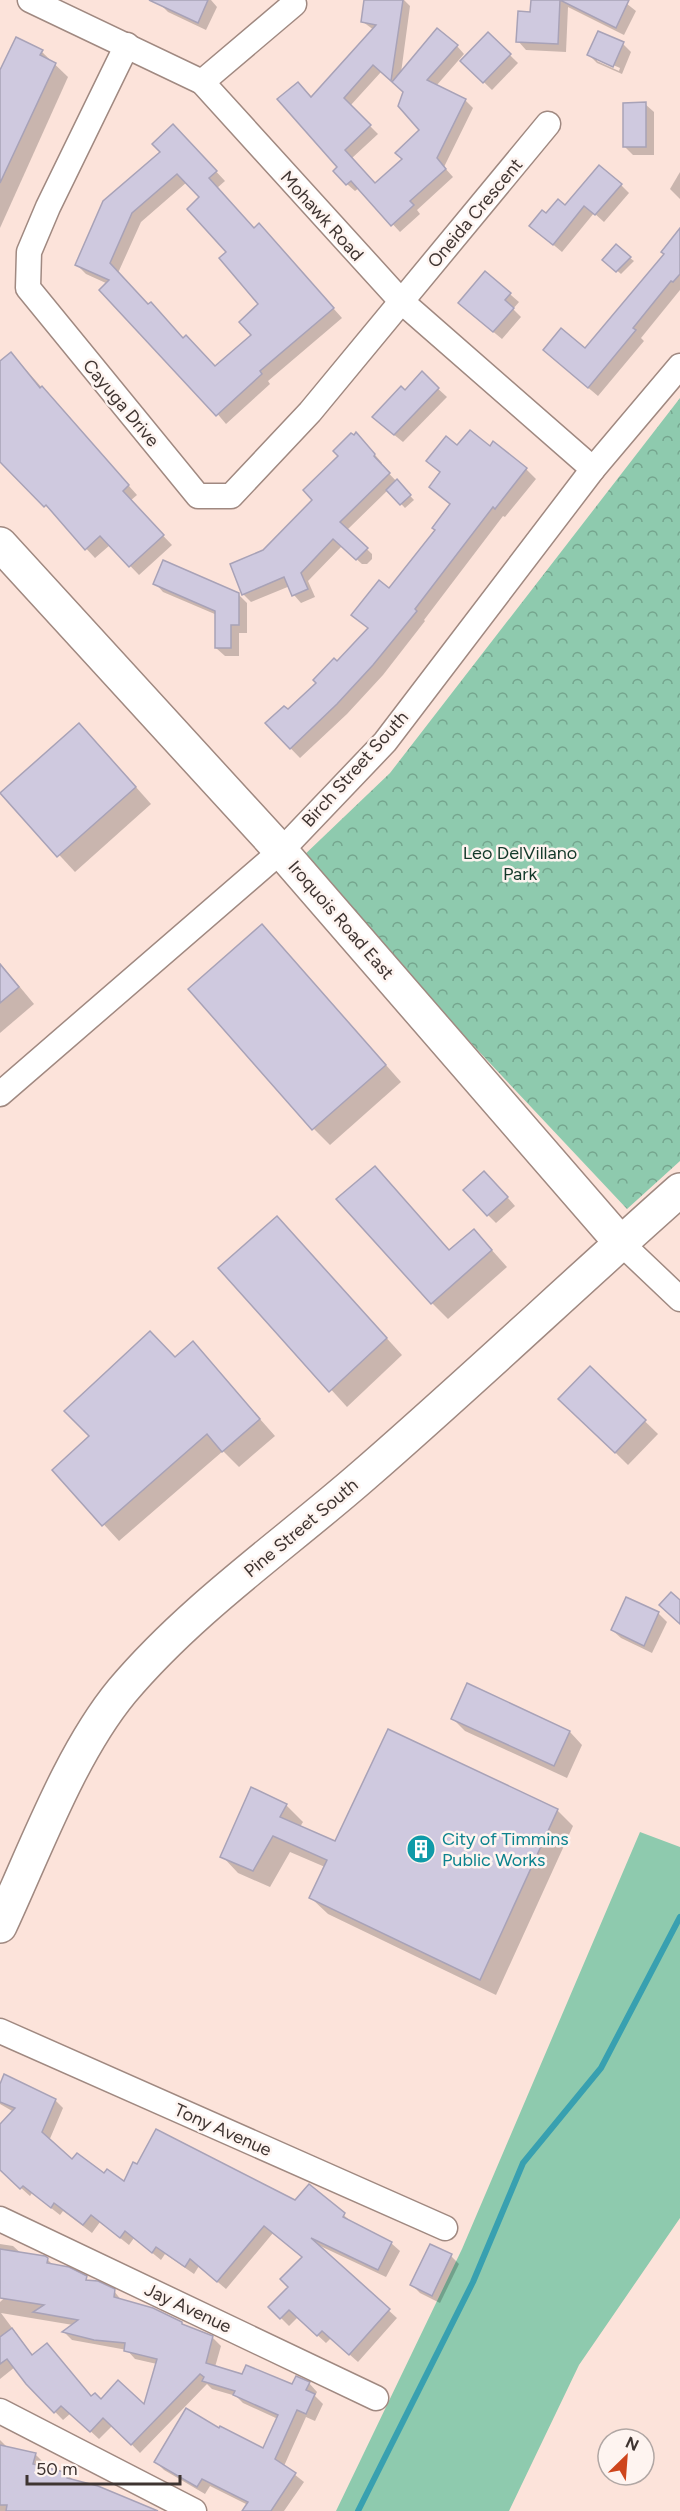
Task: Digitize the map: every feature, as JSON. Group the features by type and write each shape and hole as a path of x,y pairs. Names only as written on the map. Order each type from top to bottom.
{"street":[{"name":"Mohawk Road","path":"30,0 202,82 401,301 593,470"},
{"path":"202,82 294,4"},
{"name":"Cayuga Drive","path":"127,45 48,207 29,252 28,288 198,496 231,496 310,412 401,301"},
{"name":"Oneida Crescent","path":"401,301 548,124"},
{"name":"Birch Street South","path":"0,1094 281,850 385,742 593,470 680,366"},
{"name":"Iroquois Road East","path":"0,544 281,850 621,1243 680,1299"},
{"name":"Pine Street South","path":"0,1926 94,1730 123,1691 189,1621 365,1474 680,1190"},
{"name":"Tony Avenue","path":"0,2031 445,2228"},
{"name":"Jay Avenue","path":"0,2219 376,2398"},
{"path":"0,2411 194,2511"}],"green space":[{"name":"Leo DelVillano Park","path":"680,398 680,1161 627,1209 299,860 390,773"},
{"path":"640,1832 680,1847 680,2218 579,2365 509,2511 336,2511 462,2249"}],"building":[{"path":"149,0 208,0 198,23"},
{"path":"364,0 403,0 391,81 373,65 344,98 371,125 345,150 375,183 402,159 395,153 419,130 398,106 403,92 392,82 437,28 458,45 427,80 466,99 437,158 446,169 410,201 414,205 391,226 351,181 346,185 333,171 337,167 277,99 298,82 311,97 376,25 361,22"},
{"path":"531,0 560,0 558,44 516,42 518,11 530,12"},
{"path":"560,0 629,0 616,28"},
{"path":"598,31 624,42 613,67 587,55"},
{"path":"488,32 511,54 483,83 460,61"},
{"path":"16,37 43,50 40,55 56,63 0,183 0,70"},
{"path":"646,102 646,147 623,147 623,103"},
{"path":"173,124 217,171 209,178 254,228 259,223 334,308 260,371 262,374 216,416 99,290 109,280 75,265 103,201 160,152 152,144","holes":["177,174 199,197 187,209 226,252 219,258 258,304 239,322 251,335 215,366 186,335 183,338 151,302 148,304 110,263 132,213"]},
{"path":"599,165 622,184 595,215 584,206 553,245 529,226 542,210 546,213 558,199 565,205"},
{"path":"680,228 680,274 673,282 671,281 633,328 636,330 588,388 543,350 561,328 585,348 664,254 661,252"},
{"path":"616,244 631,257 616,272 602,260"},
{"path":"485,271 511,293 505,300 514,308 493,332 458,303"},
{"path":"11,352 40,388 42,386 129,485 123,491 164,535 129,567 100,536 85,550 46,505 44,507 0,462 0,361"},
{"path":"422,371 439,388 394,435 372,417 401,386 405,390"},
{"path":"470,430 490,446 493,441 527,468 495,509 493,507 415,609 417,611 373,665 337,704 290,749 265,723 284,706 288,709 316,683 313,680 334,658 337,661 368,628 351,615 379,580 389,588 435,530 432,528 450,504 429,487 440,472 426,461 446,436 457,445"},
{"path":"356,432 390,473 340,522 368,548 356,560 333,539 301,573 308,589 292,596 284,577 242,595 230,564 263,550 312,500 303,490 338,456 333,451 351,433 354,435"},
{"path":"397,479 411,495 400,505 386,490"},
{"path":"163,560 239,593 239,625 231,625 231,648 215,648 215,611 153,584"},
{"path":"79,723 136,787 57,857 0,793"},
{"path":"262,924 386,1065 312,1130 188,989"},
{"path":"0,964 19,987 0,1003"},
{"path":"375,1166 449,1250 474,1229 492,1250 431,1304 336,1199"},
{"path":"484,1171 508,1197 487,1216 463,1190"},
{"path":"277,1216 387,1338 329,1392 218,1268"},
{"path":"150,1331 175,1357 193,1341 260,1419 222,1452 207,1434 102,1526 52,1470 89,1436 64,1411"},
{"path":"590,1366 646,1420 615,1453 558,1399"},
{"path":"671,1592 680,1600 680,1624 659,1605"},
{"path":"626,1597 659,1612 644,1646 611,1630"},
{"path":"467,1683 570,1731 554,1766 451,1719"},
{"name":"City of Timmins Public Works","path":"388,1729 558,1809 480,1980 309,1898 327,1860 273,1836 253,1871 220,1857 251,1787 287,1804 280,1817 335,1841"},
{"path":"4,2074 56,2099 42,2132 72,2159 77,2153 104,2173 107,2169 124,2181 133,2162 137,2164 156,2129 295,2200 309,2184 345,2213 343,2217 392,2242 378,2270 311,2238 390,2309 349,2355 322,2331 317,2336 289,2310 280,2319 268,2307 288,2287 280,2279 302,2257 264,2226 217,2282 190,2259 185,2267 156,2247 152,2253 125,2231 120,2238 91,2215 83,2225 54,2203 51,2208 23,2186 20,2189 0,2170 0,2124 15,2108 0,2102 0,2084"},
{"path":"430,2244 452,2254 432,2296 410,2285"},
{"path":"0,2249 45,2256 48,2258 47,2263 69,2267 87,2276 86,2280 98,2281 115,2289 114,2297 153,2308 182,2324 213,2336 206,2363 242,2374 246,2365 292,2384 296,2376 310,2382 306,2390 315,2394 306,2414 297,2410 275,2459 296,2473 271,2511 242,2511 248,2502 202,2479 197,2487 154,2462 186,2408 219,2428 220,2426 263,2448 278,2415 233,2395 235,2391 202,2381 204,2377 200,2374 131,2445 103,2418 90,2432 61,2406 54,2413 26,2384 7,2359 0,2364 0,2337 12,2328 32,2355 47,2343 91,2396 95,2393 101,2399 118,2380 144,2404 157,2359 124,2351 125,2343 94,2340 62,2332 78,2320 33,2312 44,2305 0,2298"},
{"path":"0,2445 36,2453 33,2464 68,2473 67,2478 98,2486 158,2511 6,2511 7,2505 0,2505"}],"waterway":[{"path":"358,2511 473,2282 523,2163 601,2068 680,1917"}],"place":[{"name":"City of Timmins Public Works","path":"421,1849"}]}
